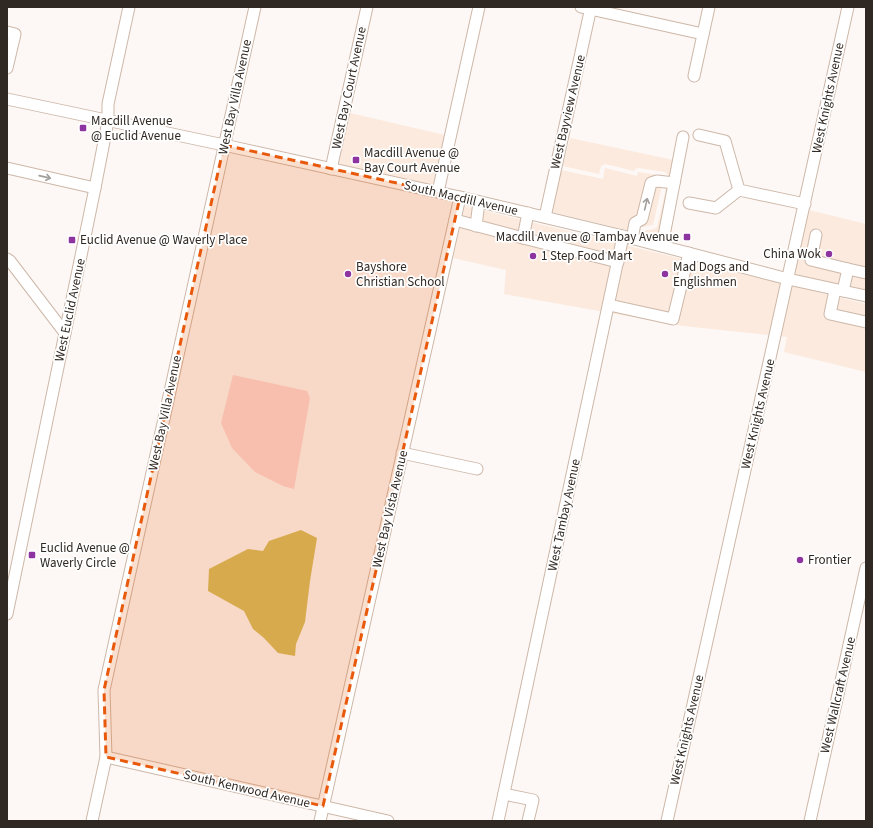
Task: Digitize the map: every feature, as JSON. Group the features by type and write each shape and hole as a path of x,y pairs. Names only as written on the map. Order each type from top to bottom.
{"street":[{"name":"West Euclid Avenue","path":"7,614 95,188 108,121 108,104 129,7"},
{"name":"West Bay Villa Avenue","path":"92,821 106,756 104,690 255,7"},
{"name":"West Bay Court Avenue","path":"332,169 367,7"},
{"path":"438,192 479,7"},
{"path":"694,76 709,7"},
{"name":"West Knights Avenue","path":"667,821 848,7"},
{"path":"588,8 703,34"},
{"name":"West Bayview Avenue","path":"544,217 588,8"},
{"path":"7,32 14,34 7,68"},
{"name":"South Macdill Avenue","path":"7,99 460,197 662,246 788,279 866,296"},
{"path":"699,135 725,141 739,190"},
{"path":"662,246 683,136"},
{"path":"7,168 95,188"},
{"name":"West Tambay Avenue","path":"498,821 618,262 635,223 642,219 650,183 658,181 674,184"},
{"path":"739,190 805,204"},
{"path":"689,203 716,208 739,190"},
{"name":"West Bay Vista Avenue","path":"320,821 460,197"},
{"path":"476,226 479,202"},
{"path":"523,238 528,213"},
{"path":"454,220 618,262"},
{"path":"816,235 811,260 866,273"},
{"path":"609,304 673,319 689,253"},
{"path":"7,259 65,333"},
{"path":"848,269 830,314 866,322"},
{"path":"402,453 477,469"},
{"name":"West Wallcraft Avenue","path":"810,821 866,568"},
{"name":"South Kenwood Avenue","path":"106,756 388,821"},
{"path":"504,794 532,800 528,821"}],"highlighted area":[{"path":"224,145 460,197 323,806 106,757 104,690"}],"shaded area":[{"path":"350,113 445,135 433,186 338,166"},
{"path":"570,138 678,161 658,240 631,233 654,229 657,227 669,177 667,174 665,172 639,168 635,169 634,171 605,164 601,166 599,174 563,166"},
{"path":"605,168 637,176 638,172 664,176 653,225 627,230 552,212 561,170 603,179"},
{"path":"465,206 866,304 866,372 784,352 787,337 683,326 504,294 506,270 453,258"},
{"path":"809,210 866,224 866,291 794,275"},
{"path":"233,375 307,391 310,398 294,489 283,486 255,472 232,448 221,423"},
{"path":"301,530 317,538 305,622 296,644 295,656 278,653 253,629 244,611 208,591 209,569 248,549 263,551 269,541"}],"place":[{"name":"Macdill Avenue @ Euclid Avenue","path":"83,128"},
{"name":"Macdill Avenue @ Bay Court Avenue","path":"356,160"},
{"name":"Macdill Avenue @ Tambay Avenue","path":"687,237"},
{"name":"Euclid Avenue @ Waverly Place","path":"72,240"},
{"name":"China Wok","path":"829,254"},
{"name":"1 Step Food Mart","path":"533,256"},
{"name":"Bayshore Christian School","path":"348,274"},
{"name":"Mad Dogs and Englishmen","path":"665,274"},
{"name":"Euclid Avenue @ Waverly Circle","path":"32,555"},
{"name":"Frontier","path":"800,560"}]}
